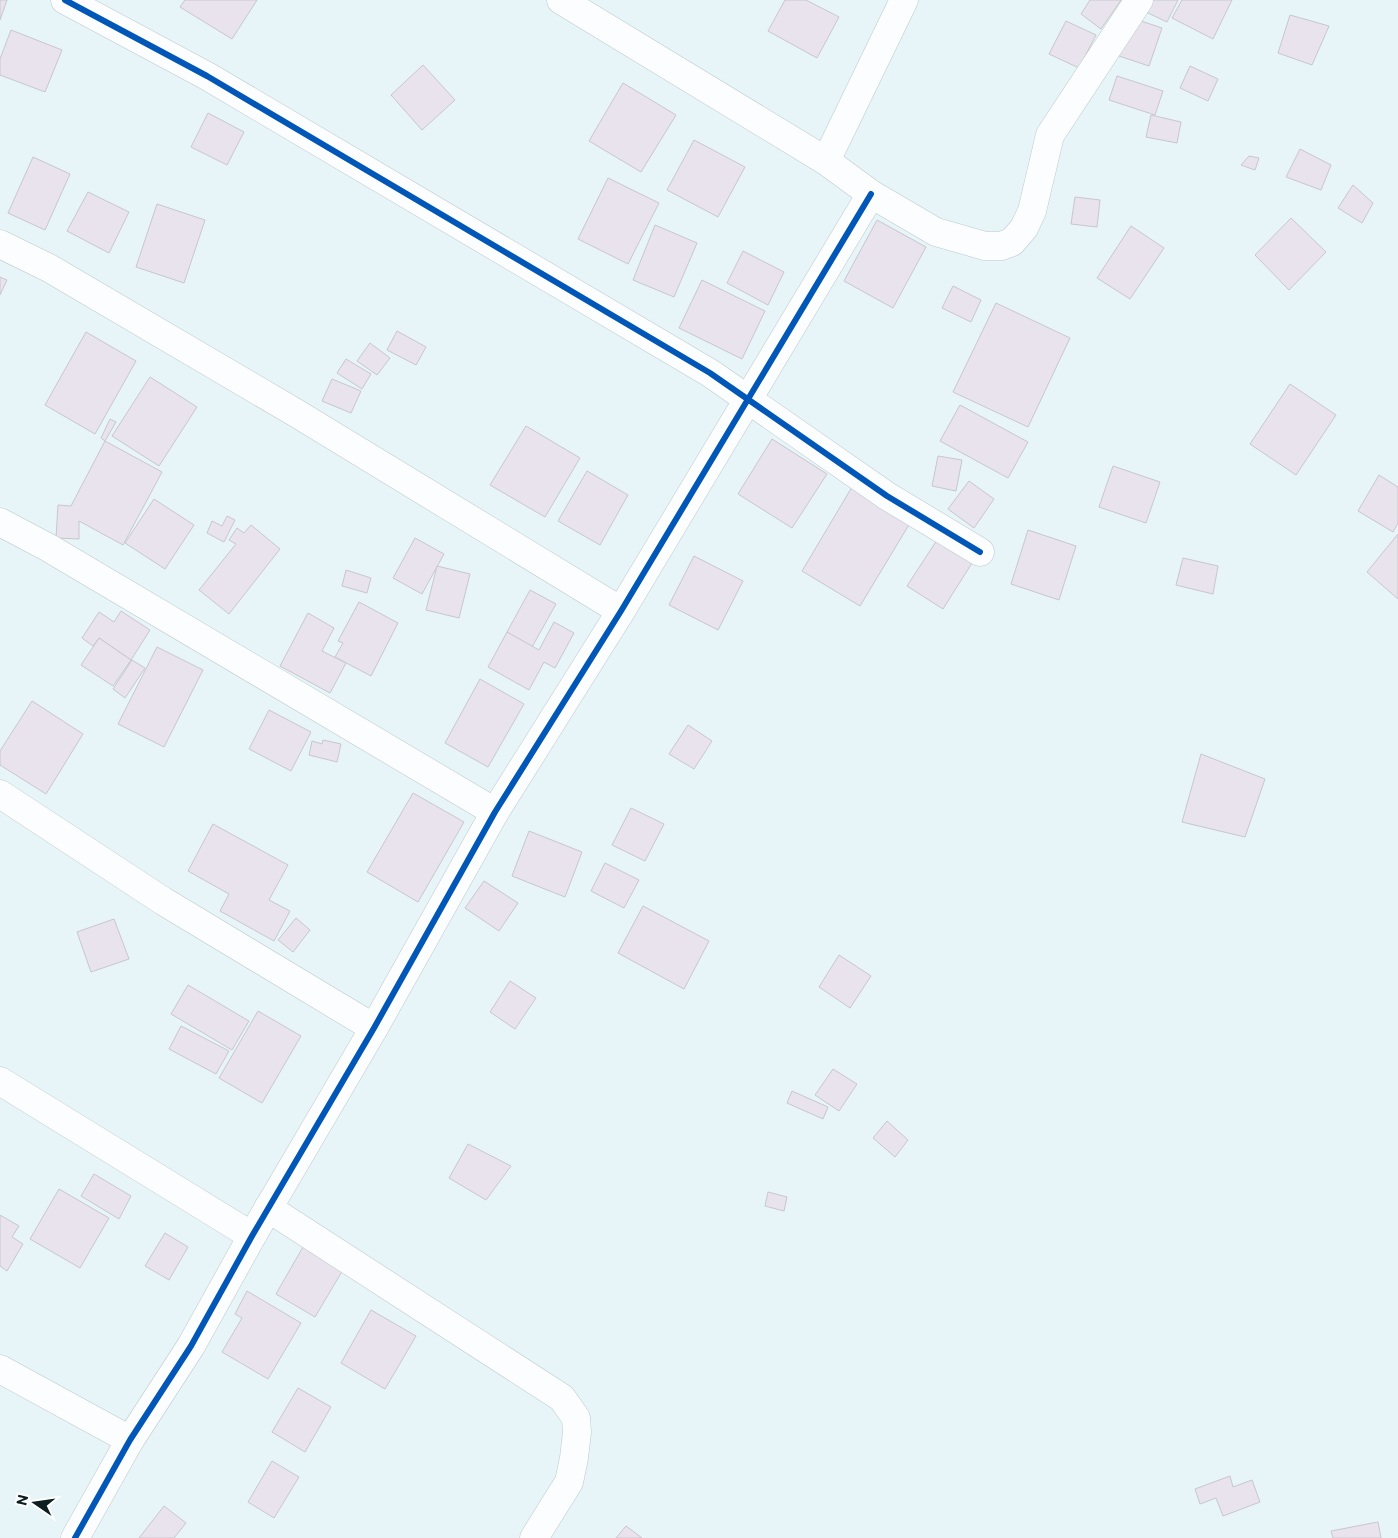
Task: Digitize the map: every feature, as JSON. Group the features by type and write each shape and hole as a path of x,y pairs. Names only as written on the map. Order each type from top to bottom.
{"street":[{"path":"65,0 207,76 702,368 748,397 887,496 980,552"},
{"path":"561,0 826,160 871,194 936,232 985,246 1001,246 1012,242 1024,228 1032,211 1050,135 1139,0"},
{"path":"826,160 904,0"},
{"path":"75,1538 130,1440 191,1346 252,1236 374,1028 496,812 621,611 871,194"},
{"path":"0,244 49,268 296,413 621,611"},
{"path":"0,522 57,553 496,812"},
{"path":"0,794 163,901 374,1028"},
{"path":"0,1081 252,1236"},
{"path":"268,1208 562,1398 576,1418 578,1432 574,1458 569,1482 534,1538"},
{"path":"0,1369 130,1440"}],"building":[{"path":"0,0 7,0 0,20"},
{"path":"185,0 257,0 232,39 180,7"},
{"path":"785,0 806,0 839,17 817,58 768,31"},
{"path":"1090,0 1121,0 1101,29 1081,14"},
{"path":"1152,0 1178,0 1167,22 1146,12"},
{"path":"1182,0 1232,0 1213,39 1172,18"},
{"path":"1290,15 1329,26 1312,65 1278,53"},
{"path":"1132,18 1162,28 1149,66 1119,56"},
{"path":"1066,21 1096,35 1079,68 1049,54"},
{"path":"11,30 62,50 45,92 0,75 0,59"},
{"path":"423,65 455,100 422,130 391,95"},
{"path":"1190,66 1218,79 1208,101 1180,88"},
{"path":"1117,76 1163,91 1155,115 1109,100"},
{"path":"623,83 676,115 641,172 589,141"},
{"path":"208,113 244,132 227,165 191,147"},
{"path":"1151,115 1181,122 1177,143 1146,137"},
{"path":"694,140 745,167 718,217 667,190"},
{"path":"1300,149 1331,165 1321,190 1286,177"},
{"path":"1249,156 1259,158 1255,170 1241,165"},
{"path":"33,157 70,174 45,230 8,213"},
{"path":"608,178 659,203 628,264 578,239"},
{"path":"1353,185 1373,203 1362,223 1338,208"},
{"path":"88,192 129,212 109,253 67,231"},
{"path":"1075,197 1100,200 1097,227 1071,224"},
{"path":"157,204 205,220 184,283 136,267"},
{"path":"1291,218 1326,252 1289,290 1255,255"},
{"path":"877,220 926,247 893,308 844,281"},
{"path":"655,225 697,243 674,297 633,280"},
{"path":"1131,226 1164,248 1130,299 1097,278"},
{"path":"743,251 784,272 768,305 727,283"},
{"path":"0,277 7,280 0,295"},
{"path":"702,280 765,311 742,359 679,328"},
{"path":"953,286 981,300 971,322 942,308"},
{"path":"996,303 1070,338 1028,427 953,392"},
{"path":"397,331 426,347 416,365 387,350"},
{"path":"86,332 136,361 95,434 45,405"},
{"path":"370,343 390,358 377,375 357,361"},
{"path":"346,359 371,374 362,389 337,373"},
{"path":"150,377 197,407 159,466 112,436"},
{"path":"332,379 361,391 351,413 322,401"},
{"path":"1290,384 1336,415 1296,475 1250,444"},
{"path":"960,405 1028,442 1008,478 940,441"},
{"path":"110,419 116,422 105,441 101,438"},
{"path":"526,426 580,458 545,517 490,485"},
{"path":"772,439 827,474 792,528 738,494"},
{"path":"105,441 162,472 123,545 79,521 79,539 56,538 58,505 71,506"},
{"path":"938,456 962,460 956,491 932,486"},
{"path":"1113,466 1160,482 1146,523 1099,507"},
{"path":"587,471 628,495 600,545 558,521"},
{"path":"1379,475 1398,487 1398,523 1393,532 1358,511"},
{"path":"969,481 994,499 974,528 948,509"},
{"path":"852,487 910,523 860,606 802,571"},
{"path":"154,499 194,525 165,569 125,543"},
{"path":"227,516 235,520 224,542 207,533 212,521 222,526"},
{"path":"251,525 280,549 229,614 199,590 236,544 229,540 237,528 244,533"},
{"path":"1028,530 1076,546 1059,600 1011,584"},
{"path":"1398,534 1398,599 1367,572"},
{"path":"415,538 444,554 422,594 393,578"},
{"path":"937,540 972,563 943,609 907,586"},
{"path":"694,556 743,581 718,630 669,605"},
{"path":"1183,558 1218,566 1213,594 1176,585"},
{"path":"437,566 470,574 459,618 426,610"},
{"path":"346,570 371,578 367,593 342,586"},
{"path":"530,590 556,604 532,647 507,632"},
{"path":"359,602 398,623 371,676 335,657 343,643 338,641"},
{"path":"121,611 150,630 131,660 99,638 93,646 82,638 99,612 114,622"},
{"path":"308,613 334,628 322,651 346,663 330,693 280,666"},
{"path":"554,622 574,633 555,668 544,662 529,690 488,667 507,632 539,650"},
{"path":"99,638 131,660 113,686 81,665"},
{"path":"157,647 203,670 164,747 118,724"},
{"path":"132,660 145,668 125,698 113,689"},
{"path":"480,679 524,704 488,767 445,743"},
{"path":"32,701 83,734 46,794 0,765 0,751"},
{"path":"269,710 311,732 291,771 249,749"},
{"path":"688,725 712,741 694,769 669,754"},
{"path":"323,740 341,744 337,762 309,755 312,741 322,744"},
{"path":"1201,754 1265,779 1245,837 1182,822"},
{"path":"413,793 464,822 418,902 367,872"},
{"path":"631,808 664,824 645,861 612,845"},
{"path":"213,824 288,865 269,900 290,911 274,941 220,911 229,894 188,871"},
{"path":"529,831 582,852 565,897 512,876"},
{"path":"605,863 639,880 624,908 591,891"},
{"path":"484,881 518,903 499,931 465,908"},
{"path":"643,906 709,941 684,989 618,953"},
{"path":"296,918 310,930 293,952 278,940"},
{"path":"114,919 129,959 91,972 77,932"},
{"path":"839,955 871,976 850,1008 819,987"},
{"path":"510,981 536,998 515,1029 490,1012"},
{"path":"188,985 249,1021 232,1050 171,1014"},
{"path":"258,1011 301,1036 262,1103 219,1078"},
{"path":"181,1026 229,1051 216,1074 169,1049"},
{"path":"833,1069 857,1084 839,1111 815,1095"},
{"path":"792,1091 828,1107 823,1119 787,1103"},
{"path":"887,1121 908,1140 895,1157 873,1138"},
{"path":"468,1144 511,1166 486,1200 449,1178"},
{"path":"94,1174 131,1196 119,1219 81,1196"},
{"path":"59,1189 109,1218 80,1268 30,1239"},
{"path":"768,1192 787,1197 784,1211 765,1206"},
{"path":"0,1215 19,1226 12,1237 23,1244 7,1271 0,1266"},
{"path":"165,1233 188,1247 169,1280 145,1266"},
{"path":"307,1240 347,1263 315,1317 276,1294"},
{"path":"247,1291 301,1323 268,1379 222,1352 242,1318 235,1314"},
{"path":"371,1310 416,1336 385,1389 341,1363"},
{"path":"298,1388 331,1407 305,1452 272,1432"},
{"path":"272,1461 299,1477 274,1518 248,1502"},
{"path":"1230,1476 1233,1487 1252,1480 1260,1502 1223,1516 1216,1498 1200,1504 1195,1489"},
{"path":"164,1506 186,1523 174,1538 139,1538"},
{"path":"1378,1522 1381,1538 1333,1538 1331,1531"},
{"path":"626,1526 642,1538 616,1538"}],"cycle path":[{"path":"65,0 207,76 710,373 887,496 980,552"},
{"path":"75,1538 130,1440 191,1346 252,1236 374,1028 495,812 621,611 871,194"}]}
